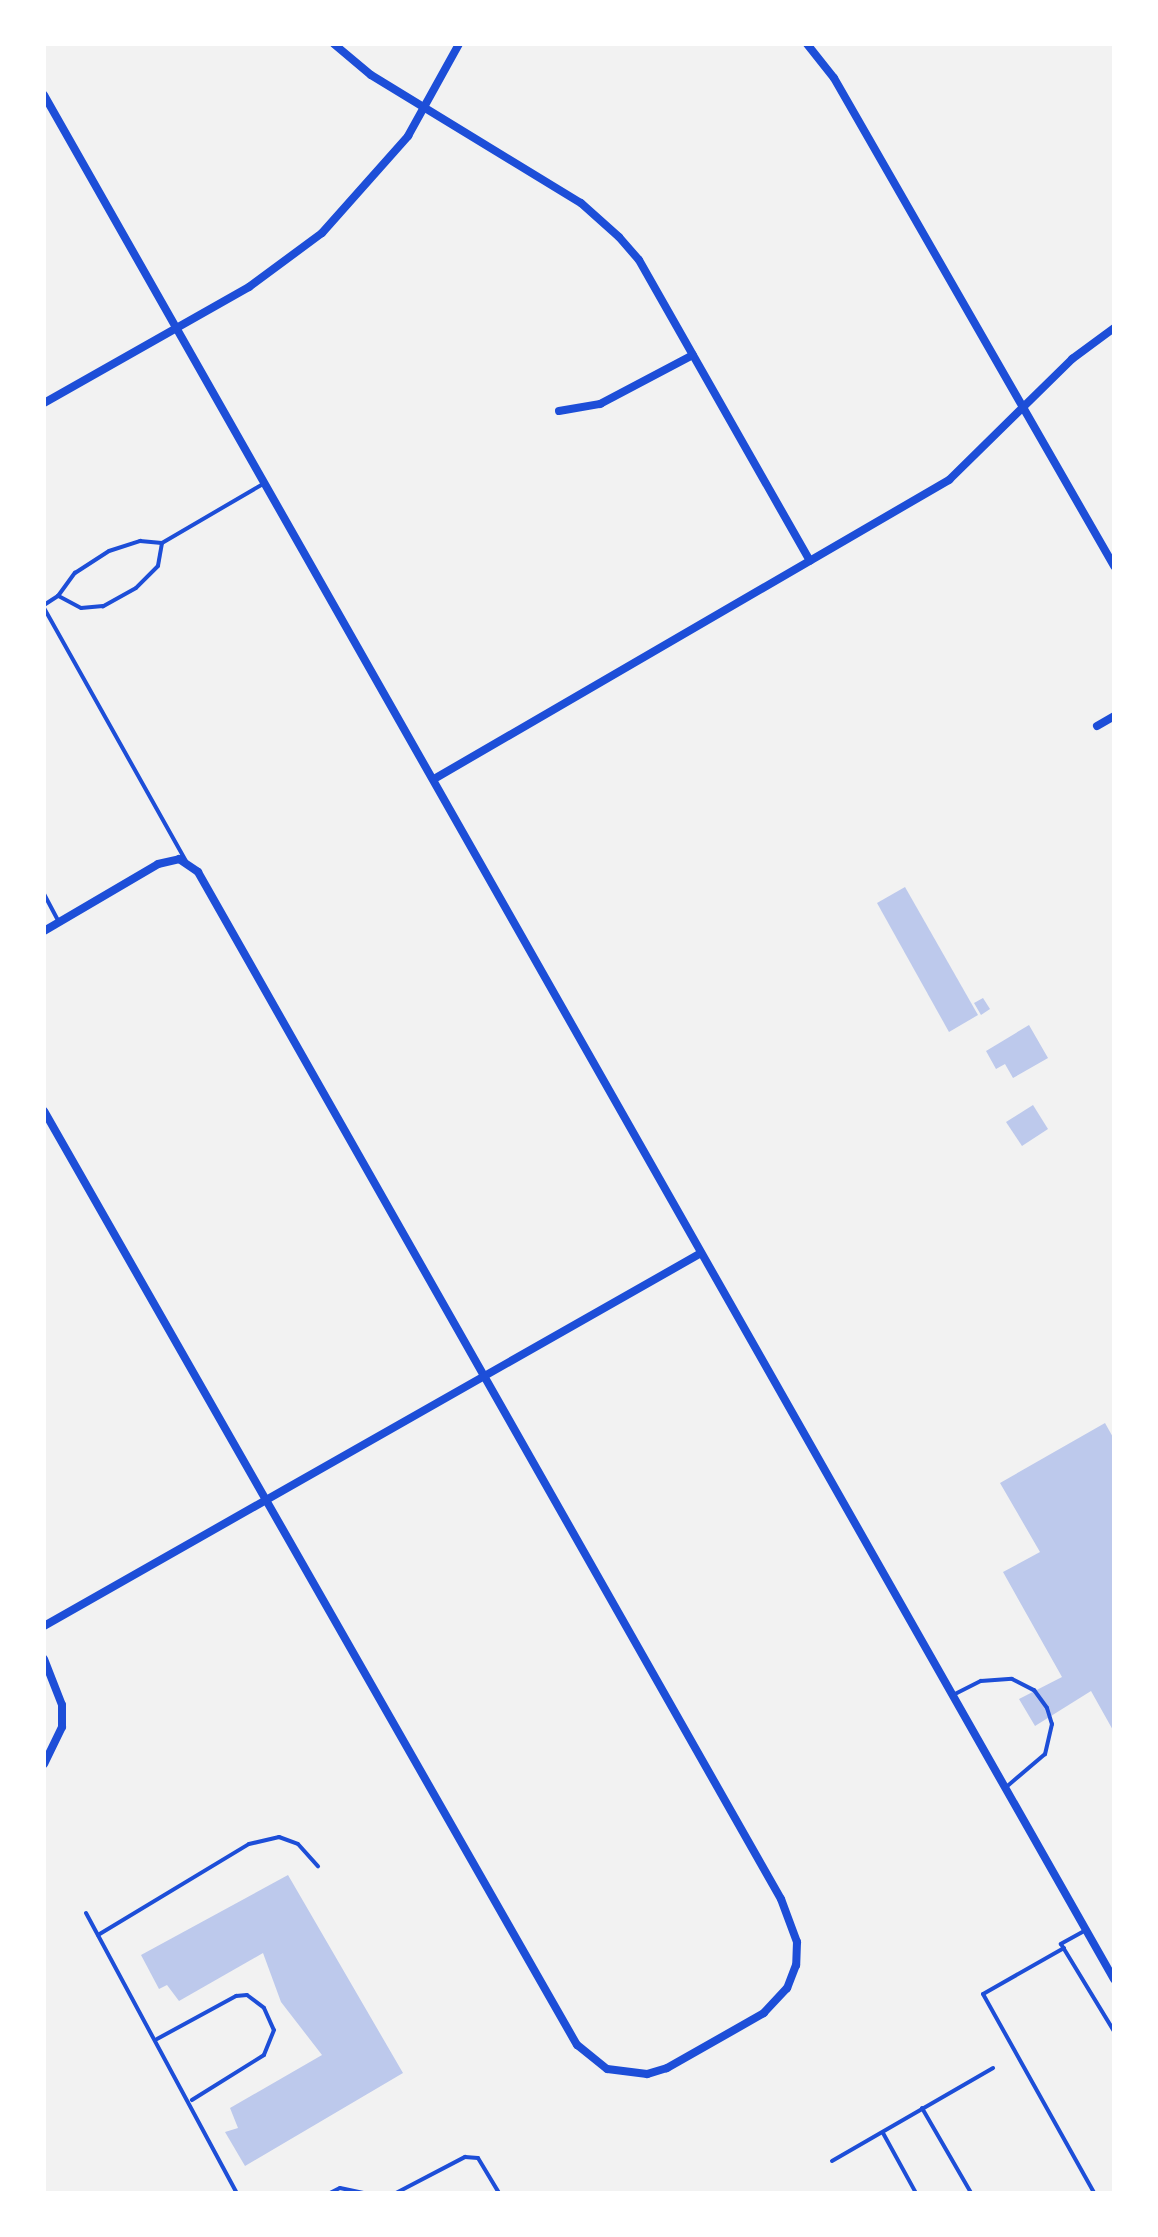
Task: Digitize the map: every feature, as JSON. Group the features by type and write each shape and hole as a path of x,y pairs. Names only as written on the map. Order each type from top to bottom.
{"street":[{"path":"334,44 424,109 581,203 603,221 639,260 810,561"},
{"path":"44,403 249,287 322,233 384,167 424,109 459,44"},
{"path":"807,44 834,78 1114,566"},
{"path":"44,95 1114,1979"},
{"path":"434,779 949,480 1023,407 1114,328"},
{"path":"559,411 600,404 693,355"},
{"path":"1097,726 1114,716"},
{"path":"44,931 158,864 186,861 198,872 790,1920 796,1965 787,1988 764,2013 647,2074 607,2069 577,2045 44,1111"},
{"path":"44,1626 701,1253"},
{"path":"44,1659 62,1705 62,1727 44,1764"}],"lane":[{"path":"186,861 44,606 58,596 75,573 109,551 140,541 162,543 265,483"},
{"path":"58,596 81,608 103,606 136,588 158,566 162,543"},
{"path":"44,894 59,922"},
{"path":"953,1695 981,1681 1012,1679 1034,1690 1047,1708 1052,1724 1045,1754 1005,1788"},
{"path":"98,1935 249,1844 279,1837 298,1844 318,1866"},
{"path":"86,1913 192,2100 237,2193"},
{"path":"1086,1930 1061,1944 1114,2031"},
{"path":"1064,1948 983,1994 1094,2193"},
{"path":"157,2039 236,1996 255,2000 271,2020 273,2041 264,2055 192,2100"},
{"path":"832,2161 993,2068"},
{"path":"922,2108 971,2193"},
{"path":"883,2133 916,2193"},
{"path":"396,2193 465,2157 478,2158 499,2193"},
{"path":"330,2193 340,2188 363,2193"}],"building":[{"path":"905,887 978,1015 949,1032 877,903"},
{"path":"983,998 990,1009 981,1015 974,1003"},
{"path":"1029,1025 1048,1058 1013,1078 1005,1064 996,1069 986,1051"},
{"path":"1033,1105 1048,1129 1022,1146 1006,1122"},
{"path":"1105,1423 1114,1439 1114,1732 1091,1691 1035,1726 1019,1699 1062,1677 1003,1572 1040,1552 1000,1483"},
{"path":"288,1875 403,2073 245,2166 225,2132 238,2128 230,2108 322,2055 281,2002 263,1953 179,2001 167,1985 159,1989 141,1955"}]}
